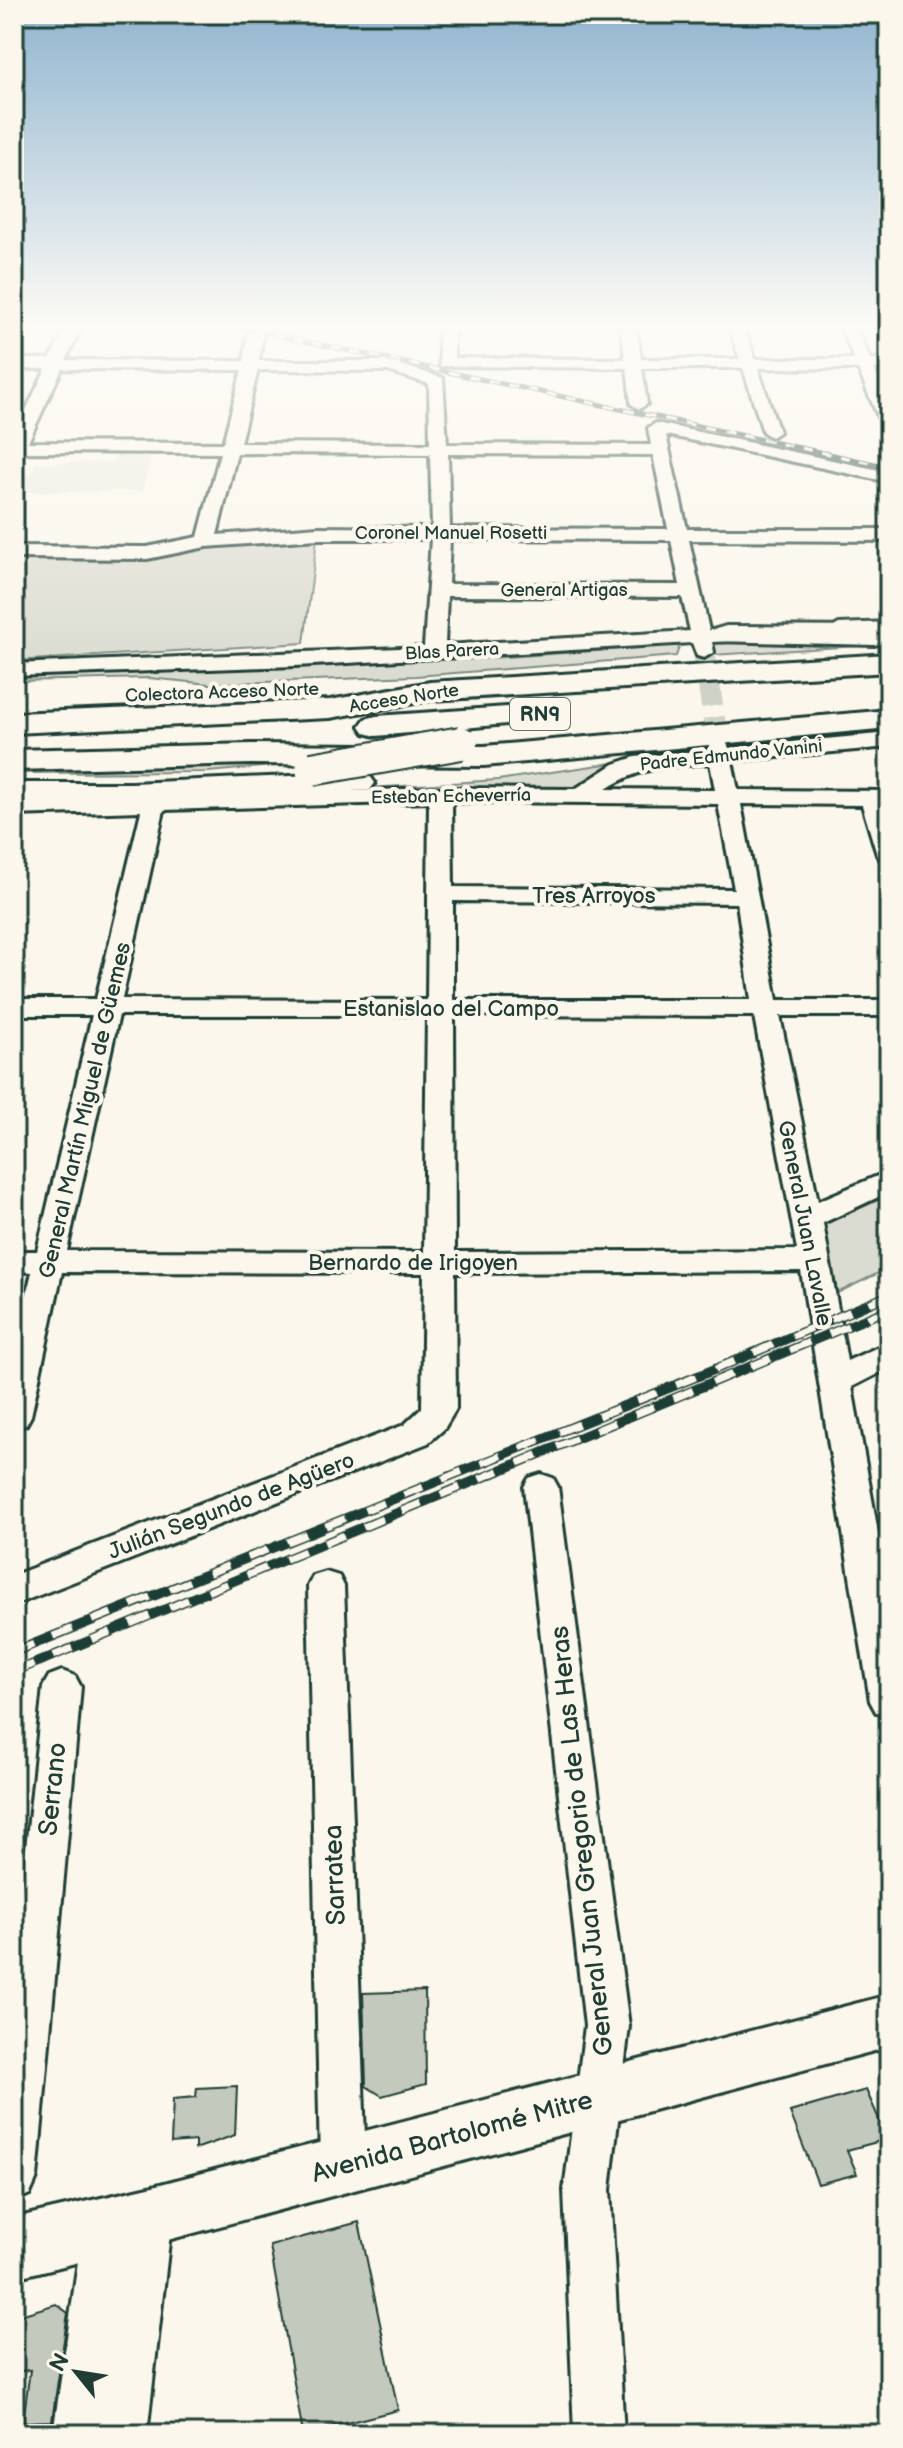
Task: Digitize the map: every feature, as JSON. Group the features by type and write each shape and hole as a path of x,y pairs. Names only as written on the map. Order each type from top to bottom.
{"highway":[{"path":"710,641 889,636"},
{"name":"Acceso Norte","path":"14,723 330,709 430,691 889,663"},
{"name":"Colectora Acceso Norte","path":"14,699 331,688 430,691"},
{"name":"Acceso Norte","path":"14,744 349,727 889,688"},
{"path":"14,779 214,776 312,769 568,727 889,700"},
{"path":"14,760 251,754 484,756 889,719"},
{"path":"14,793 131,793 477,776 646,754 760,731"}],"main road":[{"name":"Avenida Bartolomé Mitre","path":"14,2248 128,2221 889,2021"}],"street":[{"path":"206,541 233,440"},
{"path":"434,652 441,533 440,440"},
{"path":"658,440 692,591 710,641"},
{"path":"714,440 889,477"},
{"path":"15,449 660,450"},
{"name":"Coronel Manuel Rosetti","path":"14,552 147,553 206,541 277,534 889,535"},
{"name":"General Artigas","path":"437,590 692,591"},
{"name":"Blas Parera","path":"14,670 710,641 889,628"},
{"name":"Padre Edmundo Vanini","path":"581,795 631,765 719,750 889,740"},
{"name":"General Juan Lavalle","path":"719,750 807,1218 889,1701"},
{"path":"440,1263 441,795"},
{"name":"Esteban Echeverría","path":"14,808 441,795 880,798"},
{"path":"880,798 889,855"},
{"name":"General Martín Miguel de Güemes","path":"14,1416 154,803"},
{"name":"Tres Arroyos","path":"440,894 748,896"},
{"name":"Estanislao del Campo","path":"14,1007 889,1008"},
{"path":"807,1218 889,1181"},
{"name":"Bernardo de Irigoyen","path":"14,1261 440,1263 813,1260"},
{"name":"Julián Segundo de Agüero","path":"14,1590 416,1434 439,1409 440,1263"},
{"path":"835,1381 889,1354"},
{"name":"General Juan Gregorio de Las Heras","path":"541,1487 607,2026 607,2062 591,2143 587,2189 599,2434"},
{"name":"Sarratea","path":"326,1586 343,2164"},
{"name":"Serrano","path":"14,2178 62,1687"},
{"path":"78,2434 128,2221"},
{"path":"122,2434 128,2221"}],"shaded area":[{"path":"153,451 142,491 14,492 17,475 31,474 36,463 113,462 115,452"},
{"path":"317,539 304,643 14,661 14,558 152,557 221,545"},
{"path":"889,640 889,644 712,655 709,643"},
{"path":"680,645 676,656 416,676 210,684 149,678 14,681 14,676 345,659 461,660"},
{"path":"701,750 701,754 643,760 583,790 291,793 498,780"},
{"path":"304,763 208,772 14,773 14,770"},
{"path":"889,1195 889,1268 831,1296 823,1225"}],"building":[{"path":"425,1991 426,2084 382,2096 366,2086 363,1993"},
{"path":"237,2086 235,2135 195,2149 195,2141 171,2143 173,2099 196,2097 197,2088"},
{"path":"866,2090 888,2139 847,2150 857,2174 818,2184 790,2112"},
{"path":"359,2222 398,2410 303,2434 270,2246"},
{"path":"56,2304 68,2313 52,2421 23,2422 30,2370 14,2372 14,2317"}],"tunnel":[{"path":"704,652 718,746"}],"railway":[{"path":"765,440 889,467"},
{"path":"14,1652 718,1368 889,1295"},
{"path":"14,1672 889,1309"}]}
